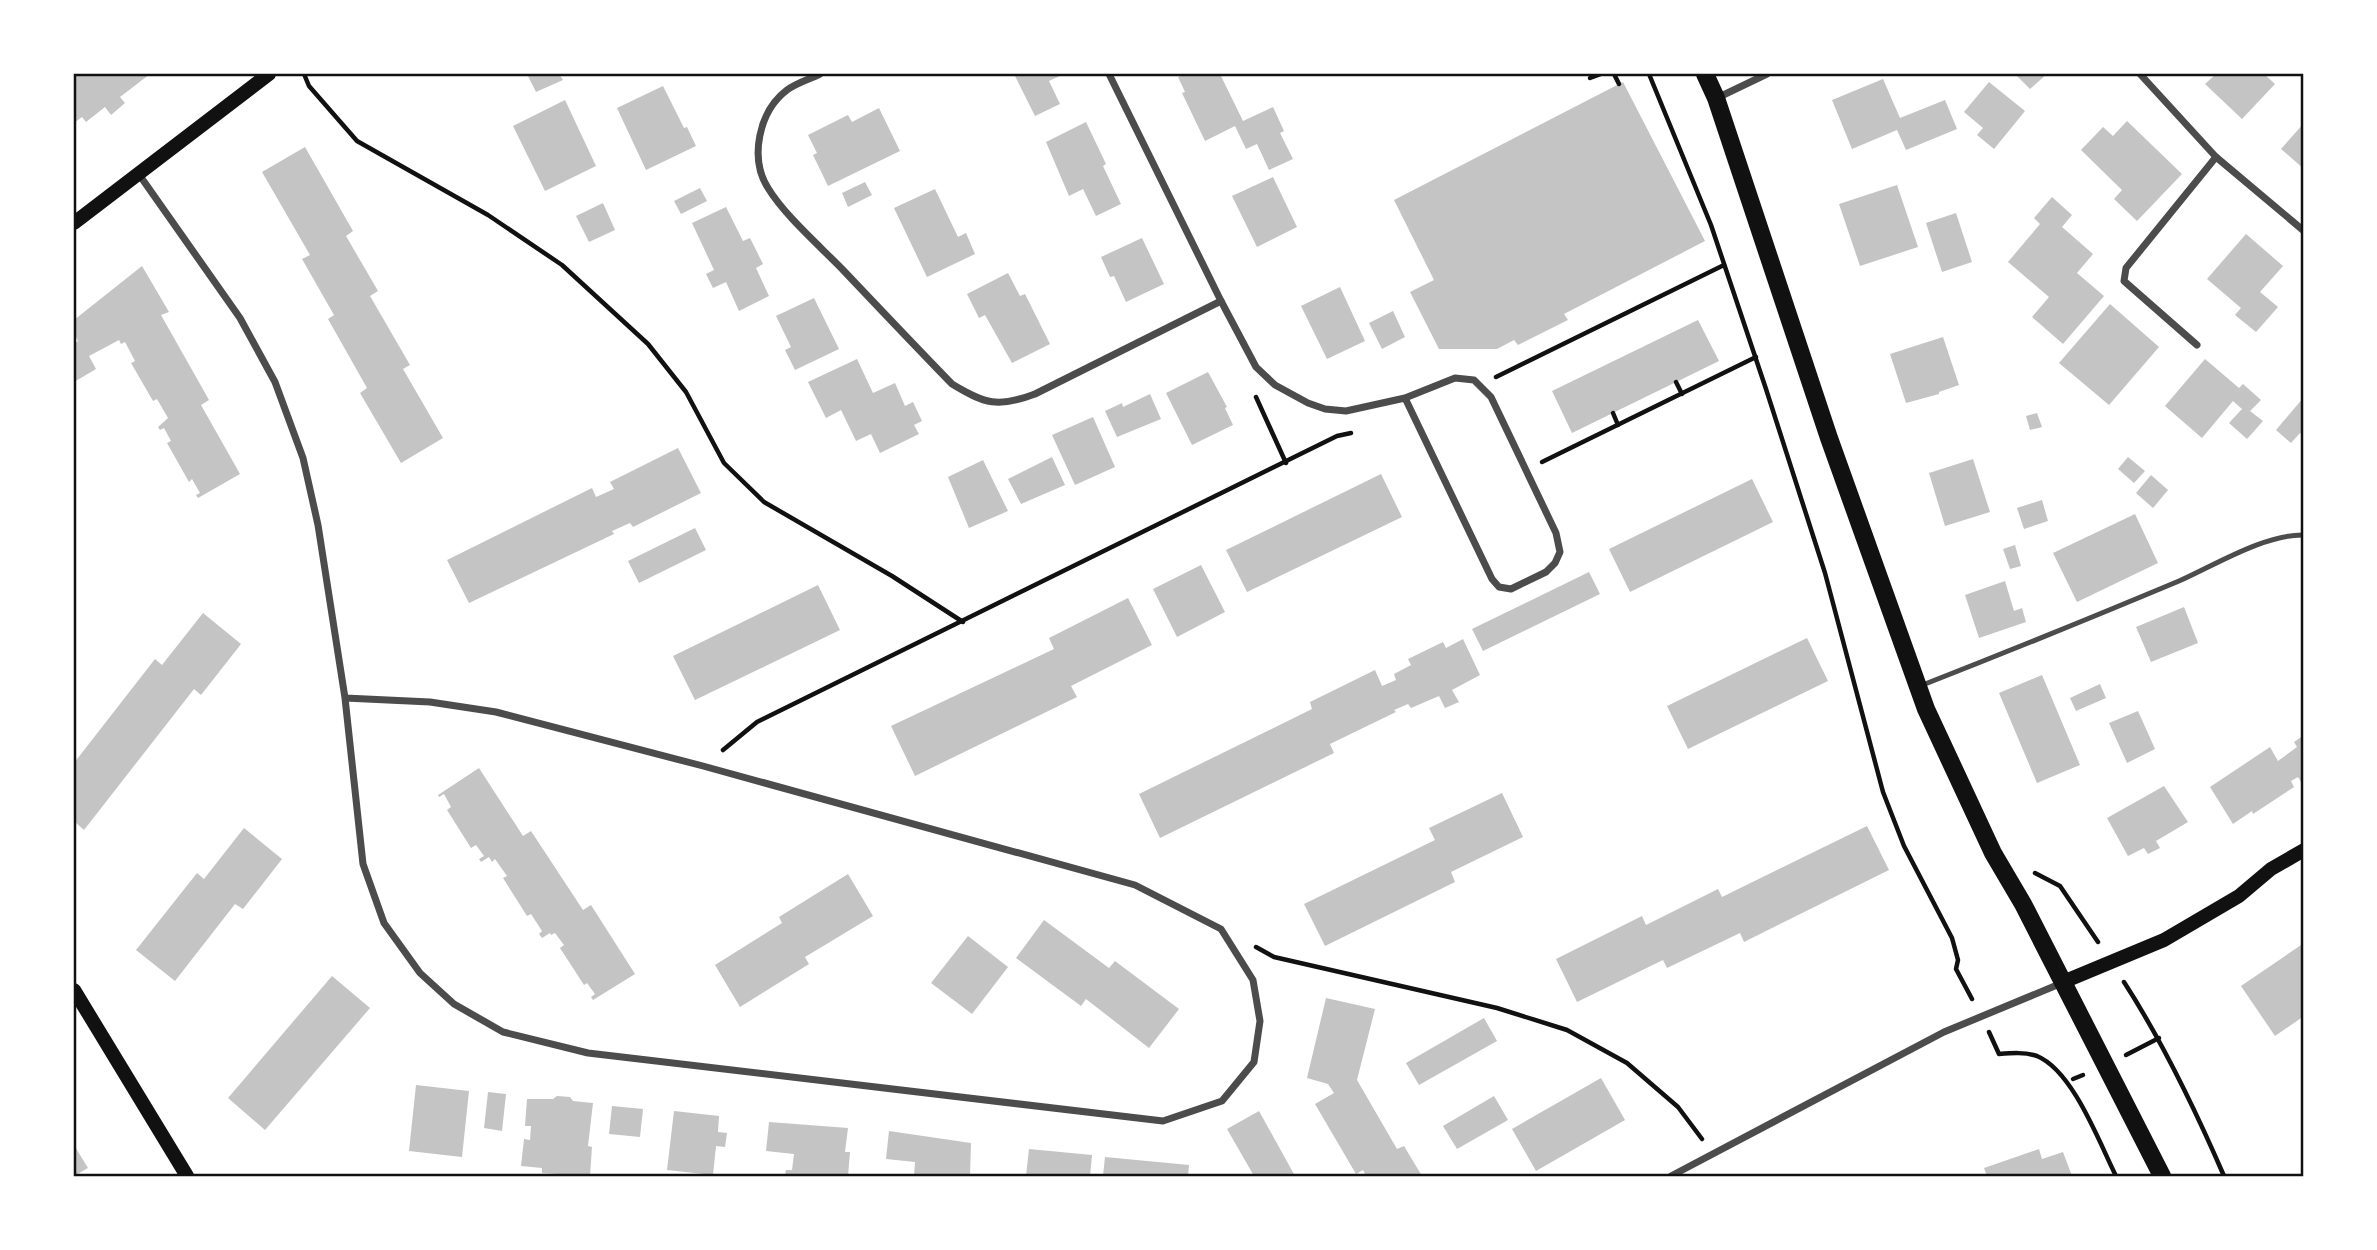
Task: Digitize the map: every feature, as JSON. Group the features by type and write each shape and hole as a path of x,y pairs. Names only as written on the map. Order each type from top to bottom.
{"main road":[{"path":"74,223 269,74"},
{"path":"1705,74 1716,98 1829,438 1917,688 1993,853 2023,904 2162,1177"},
{"path":"2063,982 2164,940 2239,896 2272,869 2304,850"},
{"path":"74,990 187,1177"}],"street":[{"path":"820,74 789,89 776,100 767,114 760,131 759,148 767,187 792,217 952,384 974,398 997,404 1017,401 1035,394 1221,301"},
{"path":"1109,74 1256,366 1275,385 1290,394 1325,409 1346,411 1405,398 1455,378 1467,377 1480,384 1491,397 1556,533 1560,552 1555,563 1546,572 1511,589 1499,587 1492,579 1405,398"},
{"path":"1716,98 1767,74"},
{"path":"2140,74 2216,157 2304,231"},
{"path":"2197,345 2124,281 2126,268 2216,157"},
{"path":"138,173 240,318 275,382 303,458 318,525 345,698 363,864 384,923 420,973 454,1004 503,1032 588,1052 1163,1121 1222,1101 1254,1062 1260,1021 1253,980 1221,929 1135,885 496,712 430,702 345,698"},
{"path":"1671,1177 1944,1032 2063,982"}],"lane":[{"path":"1917,688 2047,637 2275,537 2304,535"}],"path":[{"path":"304,74 309,86 357,141 488,215 562,265 648,344 686,392 724,463 764,502 892,576 963,622"},
{"path":"1590,78 1601,74"},
{"path":"1615,74 1619,84"},
{"path":"1648,74 1711,225 1756,357 1825,573 1883,792 1904,846 1952,938 1958,960 1956,968"},
{"path":"1480,384 1724,265"},
{"path":"1526,471 1756,357"},
{"path":"1256,366 1251,385 1286,463"},
{"path":"1676,382 1682,394"},
{"path":"1613,413 1618,425"},
{"path":"703,766 757,722 1337,436 1363,429"},
{"path":"1221,929 1274,957 1497,1008 1567,1030 1627,1063 1678,1107 1713,1154"},
{"path":"2125,1055 2159,1038"},
{"path":"1999,1054 2017,1052 2036,1056 2054,1067 2068,1082 2116,1177"},
{"path":"2171,1061 2224,1177"}],"building":[{"path":"74,74 150,74 120,97 125,103 111,115 105,107 86,122 82,117 74,123"},
{"path":"527,74 559,74 563,80 536,92"},
{"path":"1014,74 1064,74 1049,81 1060,104 1035,116"},
{"path":"1185,74 1220,74 1243,121 1273,107 1284,131 1280,133 1293,159 1269,170 1257,144 1246,149 1235,126 1205,141 1182,93 1185,92 1178,77"},
{"path":"2015,74 2047,74 2030,89"},
{"path":"2216,74 2264,74 2275,84 2242,119 2205,84"},
{"path":"1883,79 1900,118 1945,100 1957,129 1906,150 1897,130 1852,149 1832,100"},
{"path":"1623,82 1705,241 1564,314 1568,320 1518,345 1514,340 1497,349 1439,349 1410,292 1434,280 1394,200"},
{"path":"1989,82 2025,111 1994,149 1977,135 1983,128 1964,112"},
{"path":"663,86 696,146 646,170 617,108"},
{"path":"565,100 596,166 545,191 513,126"},
{"path":"879,108 900,151 828,186 813,155 817,153 808,135 848,115 852,122"},
{"path":"2127,121 2182,174 2137,221 2114,199 2122,190 2081,150 2103,127 2113,136"},
{"path":"1086,122 1121,204 1096,216 1083,189 1069,196 1046,142"},
{"path":"2304,123 2304,169 2281,149"},
{"path":"305,147 353,231 346,236 378,291 370,296 410,365 403,369 443,438 401,463 360,393 367,388 328,319 334,315 302,259 310,255 262,172"},
{"path":"1273,177 1297,227 1257,247 1232,196"},
{"path":"865,182 872,195 848,207 842,193"},
{"path":"1897,185 1918,247 1860,266 1839,204"},
{"path":"700,188 707,201 681,214 674,201"},
{"path":"935,189 958,237 966,233 975,254 927,277 894,208"},
{"path":"2052,197 2072,215 2062,227 2093,254 2077,273 2104,296 2063,344 2032,317 2049,297 2008,262 2040,224 2034,218"},
{"path":"603,203 615,230 589,242 576,216"},
{"path":"726,207 743,241 750,238 763,264 756,268 769,296 739,311 726,282 713,288 706,274 714,270 692,223"},
{"path":"1956,213 1972,262 1942,272 1926,223"},
{"path":"2246,234 2283,266 2260,292 2278,307 2256,332 2235,315 2241,308 2207,279"},
{"path":"1142,238 1164,284 1126,302 1114,276 1110,277 1101,257"},
{"path":"142,266 169,312 161,315 209,400 201,405 240,474 198,498 196,495 200,493 192,479 189,482 167,443 171,441 164,428 160,430 158,427 168,418 157,399 153,401 131,363 135,361 125,342 121,344 119,340 89,356 96,369 74,382 74,344 78,341 74,333 74,320"},
{"path":"1008,273 1020,296 1025,294 1050,344 1012,363 985,315 979,318 967,294"},
{"path":"1340,287 1365,341 1327,359 1301,306"},
{"path":"814,298 839,349 795,370 785,350 791,347 776,316"},
{"path":"2110,304 2159,347 2109,405 2059,363"},
{"path":"1393,311 1405,337 1382,349 1369,323"},
{"path":"1698,320 1719,361 1572,433 1552,391"},
{"path":"1943,337 1959,385 1906,403 1890,354"},
{"path":"857,359 873,393 895,383 905,406 913,402 922,421 914,425 919,434 880,453 871,434 856,441 841,410 826,418 808,382"},
{"path":"2205,359 2239,388 2243,384 2261,400 2250,411 2263,421 2247,439 2229,423 2242,409 2233,401 2202,438 2165,406"},
{"path":"1208,372 1227,407 1225,408 1233,425 1192,445 1166,393"},
{"path":"1150,394 1161,419 1117,437 1105,411 1122,403 1123,407"},
{"path":"2304,397 2304,436 2300,433 2291,443 2276,430"},
{"path":"2037,413 2042,427 2030,430 2026,416"},
{"path":"1093,417 1115,467 1075,485 1052,435"},
{"path":"678,448 701,493 633,527 630,523 612,531 614,534 469,603 447,560 592,488 596,497 614,489 610,482"},
{"path":"1052,457 1065,485 1021,504 1008,479"},
{"path":"2128,457 2145,471 2134,483 2118,469"},
{"path":"1973,459 1990,512 1945,526 1929,473"},
{"path":"983,460 1008,511 969,528 948,477"},
{"path":"1381,474 1402,517 1247,592 1226,550"},
{"path":"2151,475 2168,490 2153,508 2136,493"},
{"path":"1752,479 1773,522 1630,592 1609,549"},
{"path":"2042,500 2048,521 2024,529 2017,508"},
{"path":"2135,514 2158,563 2077,602 2053,553"},
{"path":"695,528 706,550 639,583 628,561"},
{"path":"2015,545 2021,566 2010,569 2003,549"},
{"path":"1201,565 1225,612 1177,637 1153,589"},
{"path":"1589,572 1600,594 1483,651 1472,629"},
{"path":"2005,581 2014,611 2022,608 2026,622 1979,638 1965,595"},
{"path":"818,585 840,630 695,700 673,656"},
{"path":"1128,598 1152,645 1071,686 1077,697 915,776 891,726 1054,649 1049,638"},
{"path":"2184,607 2198,643 2151,662 2136,627"},
{"path":"203,613 241,644 201,695 194,689 84,830 74,821 74,763 155,659 162,665"},
{"path":"1807,638 1828,681 1688,749 1667,706"},
{"path":"1463,639 1480,675 1452,690 1459,702 1445,708 1439,696 1411,708 1408,704 1394,710 1396,712 1330,744 1334,753 1160,838 1139,794 1312,709 1310,702 1375,670 1382,686 1396,680 1394,674 1411,665 1408,659 1443,642 1446,648"},
{"path":"2042,675 2080,765 2037,783 1999,693"},
{"path":"2100,684 2106,698 2076,711 2070,698"},
{"path":"2138,711 2155,749 2127,763 2109,723"},
{"path":"2304,735 2304,780 2301,782 2298,777 2291,781 2294,787 2233,824 2210,787 2270,747 2278,761 2297,747 2294,742"},
{"path":"479,768 523,836 531,831 583,910 591,905 635,974 593,1000 591,997 595,994 587,983 584,985 560,948 564,945 555,933 542,938 539,934 542,931 531,914 527,916 503,878 507,876 495,859 492,862 489,857 481,862 479,859 484,856 476,845 471,848 447,810 451,807 444,794 439,797 438,795"},
{"path":"2164,786 2188,822 2156,841 2160,848 2148,854 2144,848 2128,856 2107,818"},
{"path":"1502,793 1523,837 1451,872 1455,882 1325,946 1304,904 1435,840 1429,828"},
{"path":"1867,826 1889,870 1744,942 1740,933 1667,968 1663,960 1577,1002 1556,959 1642,916 1646,925 1718,889 1722,897"},
{"path":"244,828 282,859 243,909 235,904 175,981 136,950 197,873 204,879"},
{"path":"848,874 873,916 805,957 809,964 740,1007 715,965 782,923 779,917"},
{"path":"1044,920 1109,968 1115,961 1179,1009 1149,1048 1086,999 1081,1006 1016,958"},
{"path":"968,936 1008,967 972,1014 931,983"},
{"path":"2304,943 2304,1016 2275,1036 2241,986"},
{"path":"332,976 370,1008 265,1130 228,1098"},
{"path":"1326,998 1375,1009 1357,1080 1397,1149 1404,1146 1422,1176 1366,1176 1363,1170 1356,1174 1315,1104 1334,1093 1328,1084 1307,1078"},
{"path":"1484,1018 1497,1041 1419,1085 1406,1063"},
{"path":"1601,1078 1625,1120 1536,1171 1512,1129"},
{"path":"416,1085 469,1091 462,1157 409,1151"},
{"path":"488,1092 506,1094 502,1131 484,1128"},
{"path":"557,1096 593,1103 588,1146 592,1147 590,1176 542,1173 542,1168 521,1166 524,1139 530,1140 531,1126 525,1126 527,1099 553,1099"},
{"path":"1494,1096 1508,1120 1457,1149 1443,1126"},
{"path":"612,1106 643,1109 640,1137 609,1134"},
{"path":"674,1111 719,1116 718,1132 727,1133 725,1147 716,1146 713,1175 667,1170"},
{"path":"1259,1111 1295,1176 1254,1176 1227,1129"},
{"path":"769,1122 848,1128 845,1152 850,1152 848,1176 785,1176 786,1170 792,1170 794,1154 766,1151"},
{"path":"889,1131 971,1143 970,1176 914,1176 915,1162 886,1159"},
{"path":"74,1145 88,1168 74,1176"},
{"path":"1029,1149 1092,1155 1090,1176 1026,1176"},
{"path":"2039,1149 2042,1159 2063,1152 2072,1176 1987,1176 1984,1168"},
{"path":"1105,1157 1189,1165 1188,1176 1103,1176"}]}
